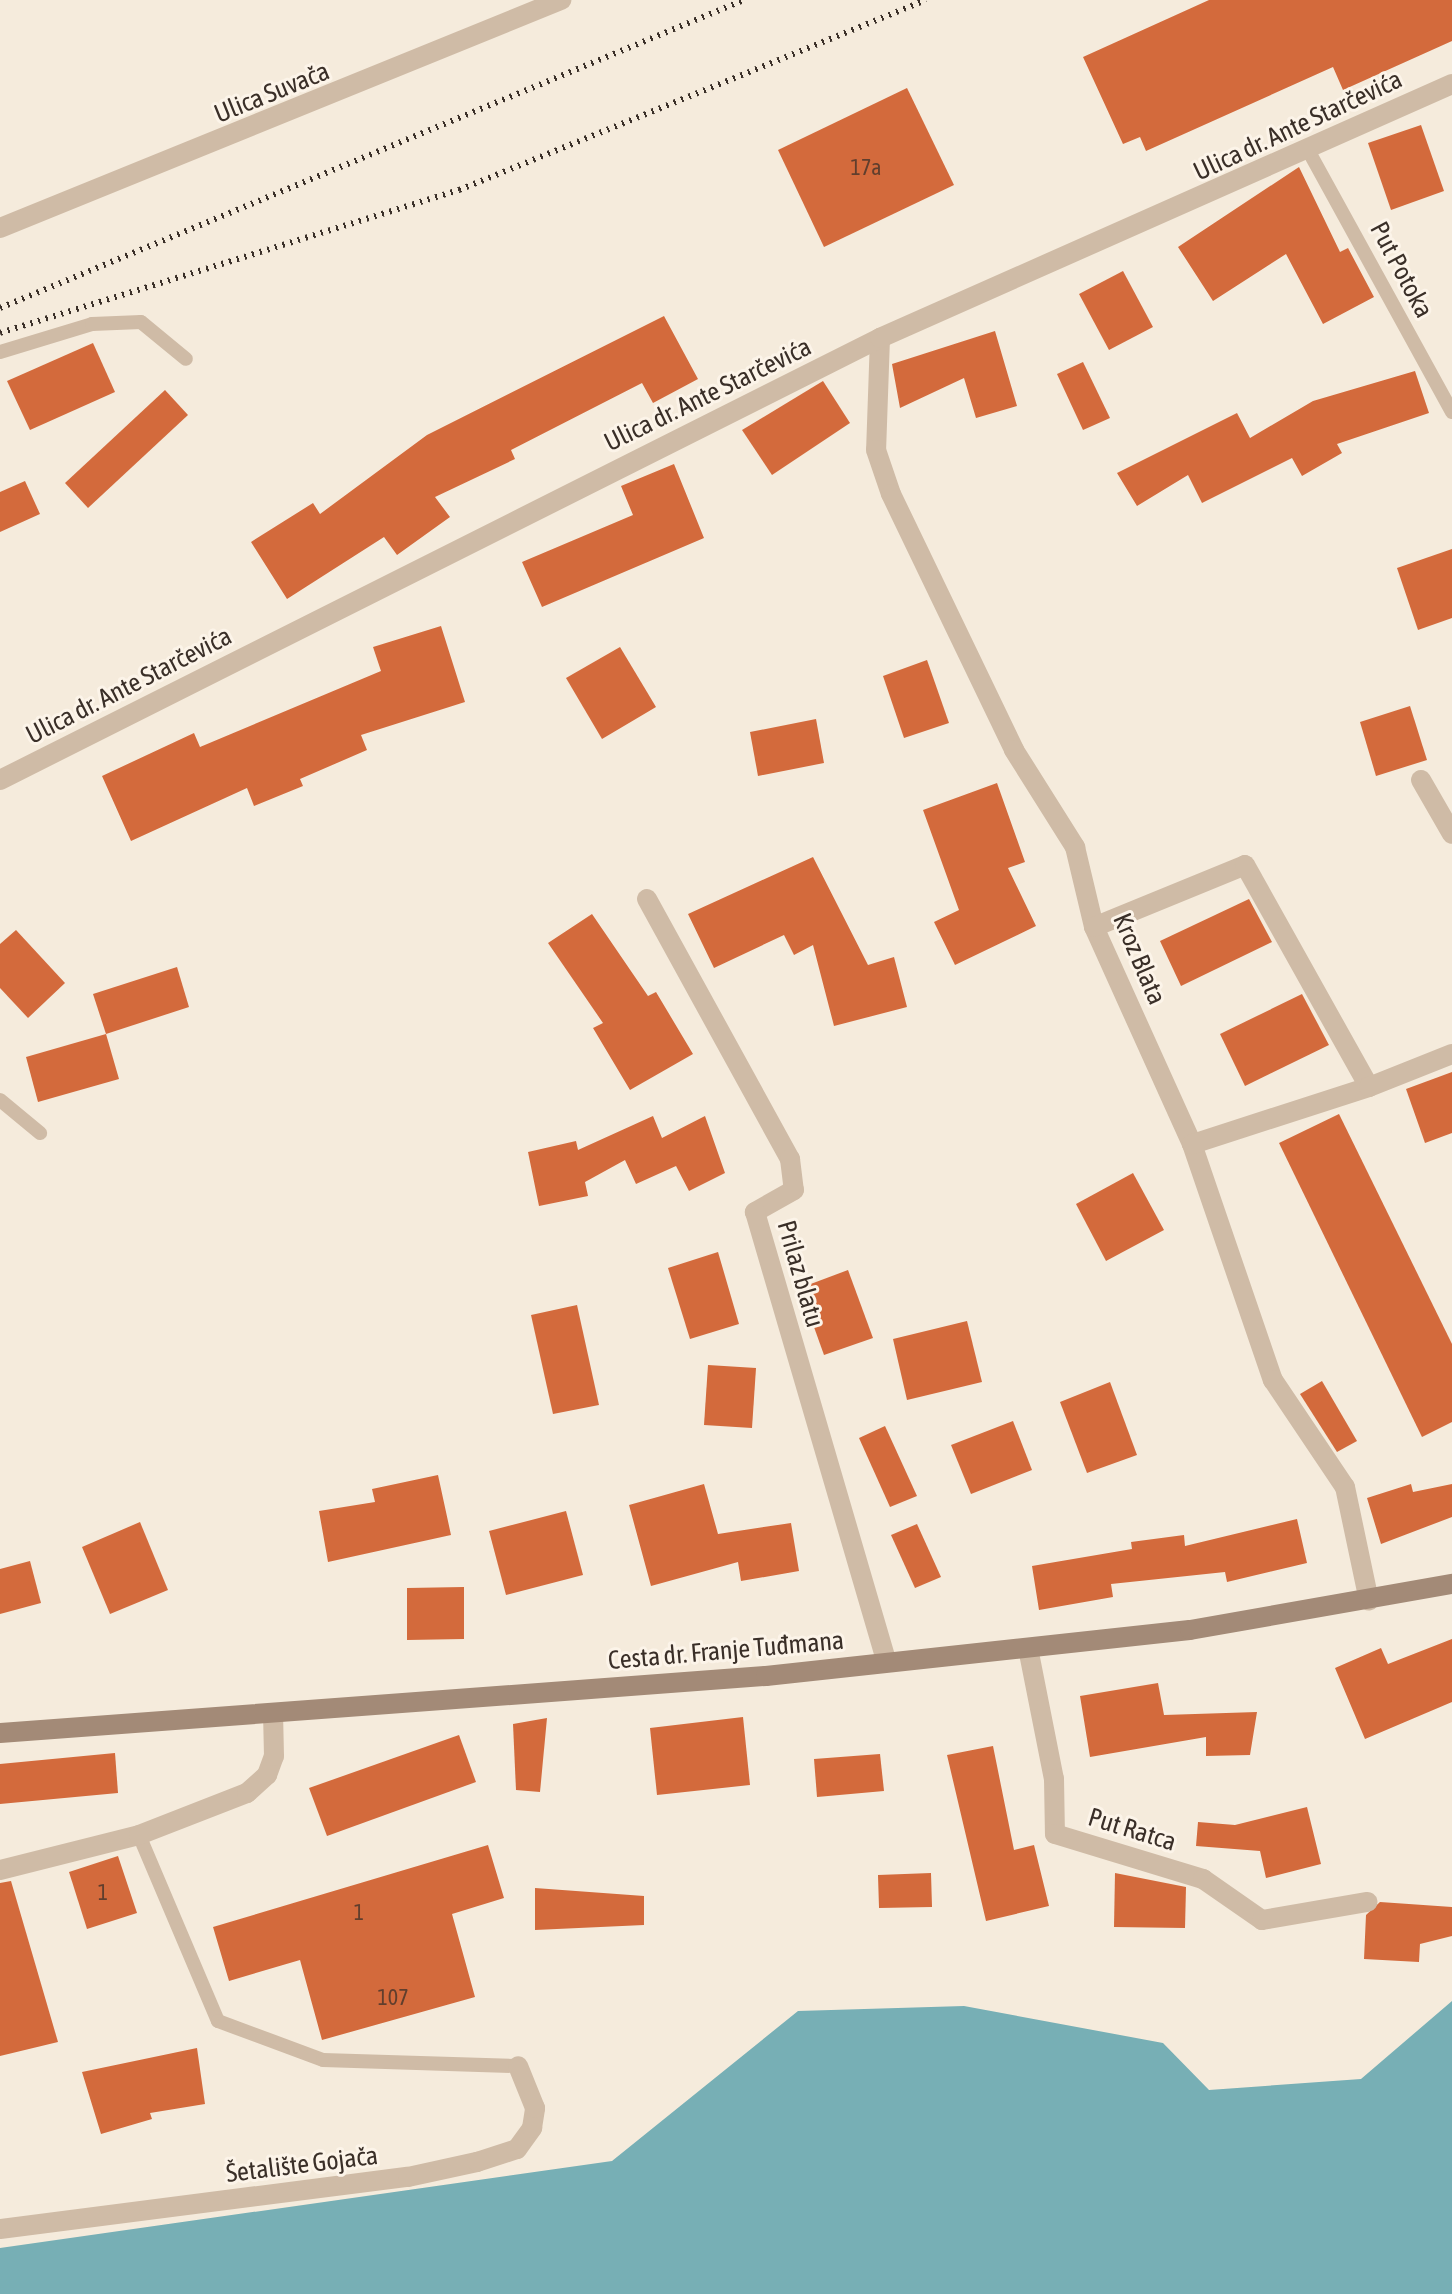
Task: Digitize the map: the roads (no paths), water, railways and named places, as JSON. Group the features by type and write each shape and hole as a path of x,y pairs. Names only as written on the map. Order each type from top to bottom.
{"main road":[{"name":"Cesta dr. Franje Tuđmana","path":"0,1733 273,1713 1028,1648 1369,1601 1452,1584"}],"street":[{"name":"Ulica Suvača","path":"0,228 561,0"},
{"name":"Ulica dr. Ante Starčevića","path":"0,780 880,338 1452,84"},
{"name":"Kroz Blata","path":"880,338 876,450 891,494 1014,750 1075,847 1094,927 1192,1144 1273,1380 1345,1487 1369,1601"},
{"path":"1421,780 1452,834"},
{"path":"1094,927 1245,865 1369,1087"},
{"name":"Prilaz blatu","path":"647,899 790,1159 794,1190 755,1212 887,1662"},
{"path":"1192,1144 1369,1087 1452,1054"},
{"name":"Put Ratca","path":"1028,1648 1054,1779 1055,1834 1203,1879 1262,1920 1367,1902"},
{"path":"0,1870 139,1835 224,1804 267,1775 273,1713"},
{"name":"Šetalište Gojača","path":"0,2229 408,2177 491,2158 517,2149 532,2128 535,2108 518,2066"}],"lane":[{"name":"Put Potoka","path":"1308,150 1452,412"},
{"path":"0,352 92,324 141,322 186,359"},
{"path":"0,1100 40,1133"},
{"path":"139,1835 218,2021 323,2060 518,2066"}],"water":[{"path":"1452,2001 1452,2294 0,2294 0,2248 612,2161 798,2011 964,2006 1163,2043 1209,2090 1361,2079"}],"railway":[{"path":"0,308 744,0"},
{"path":"0,333 459,190 926,0"}]}
